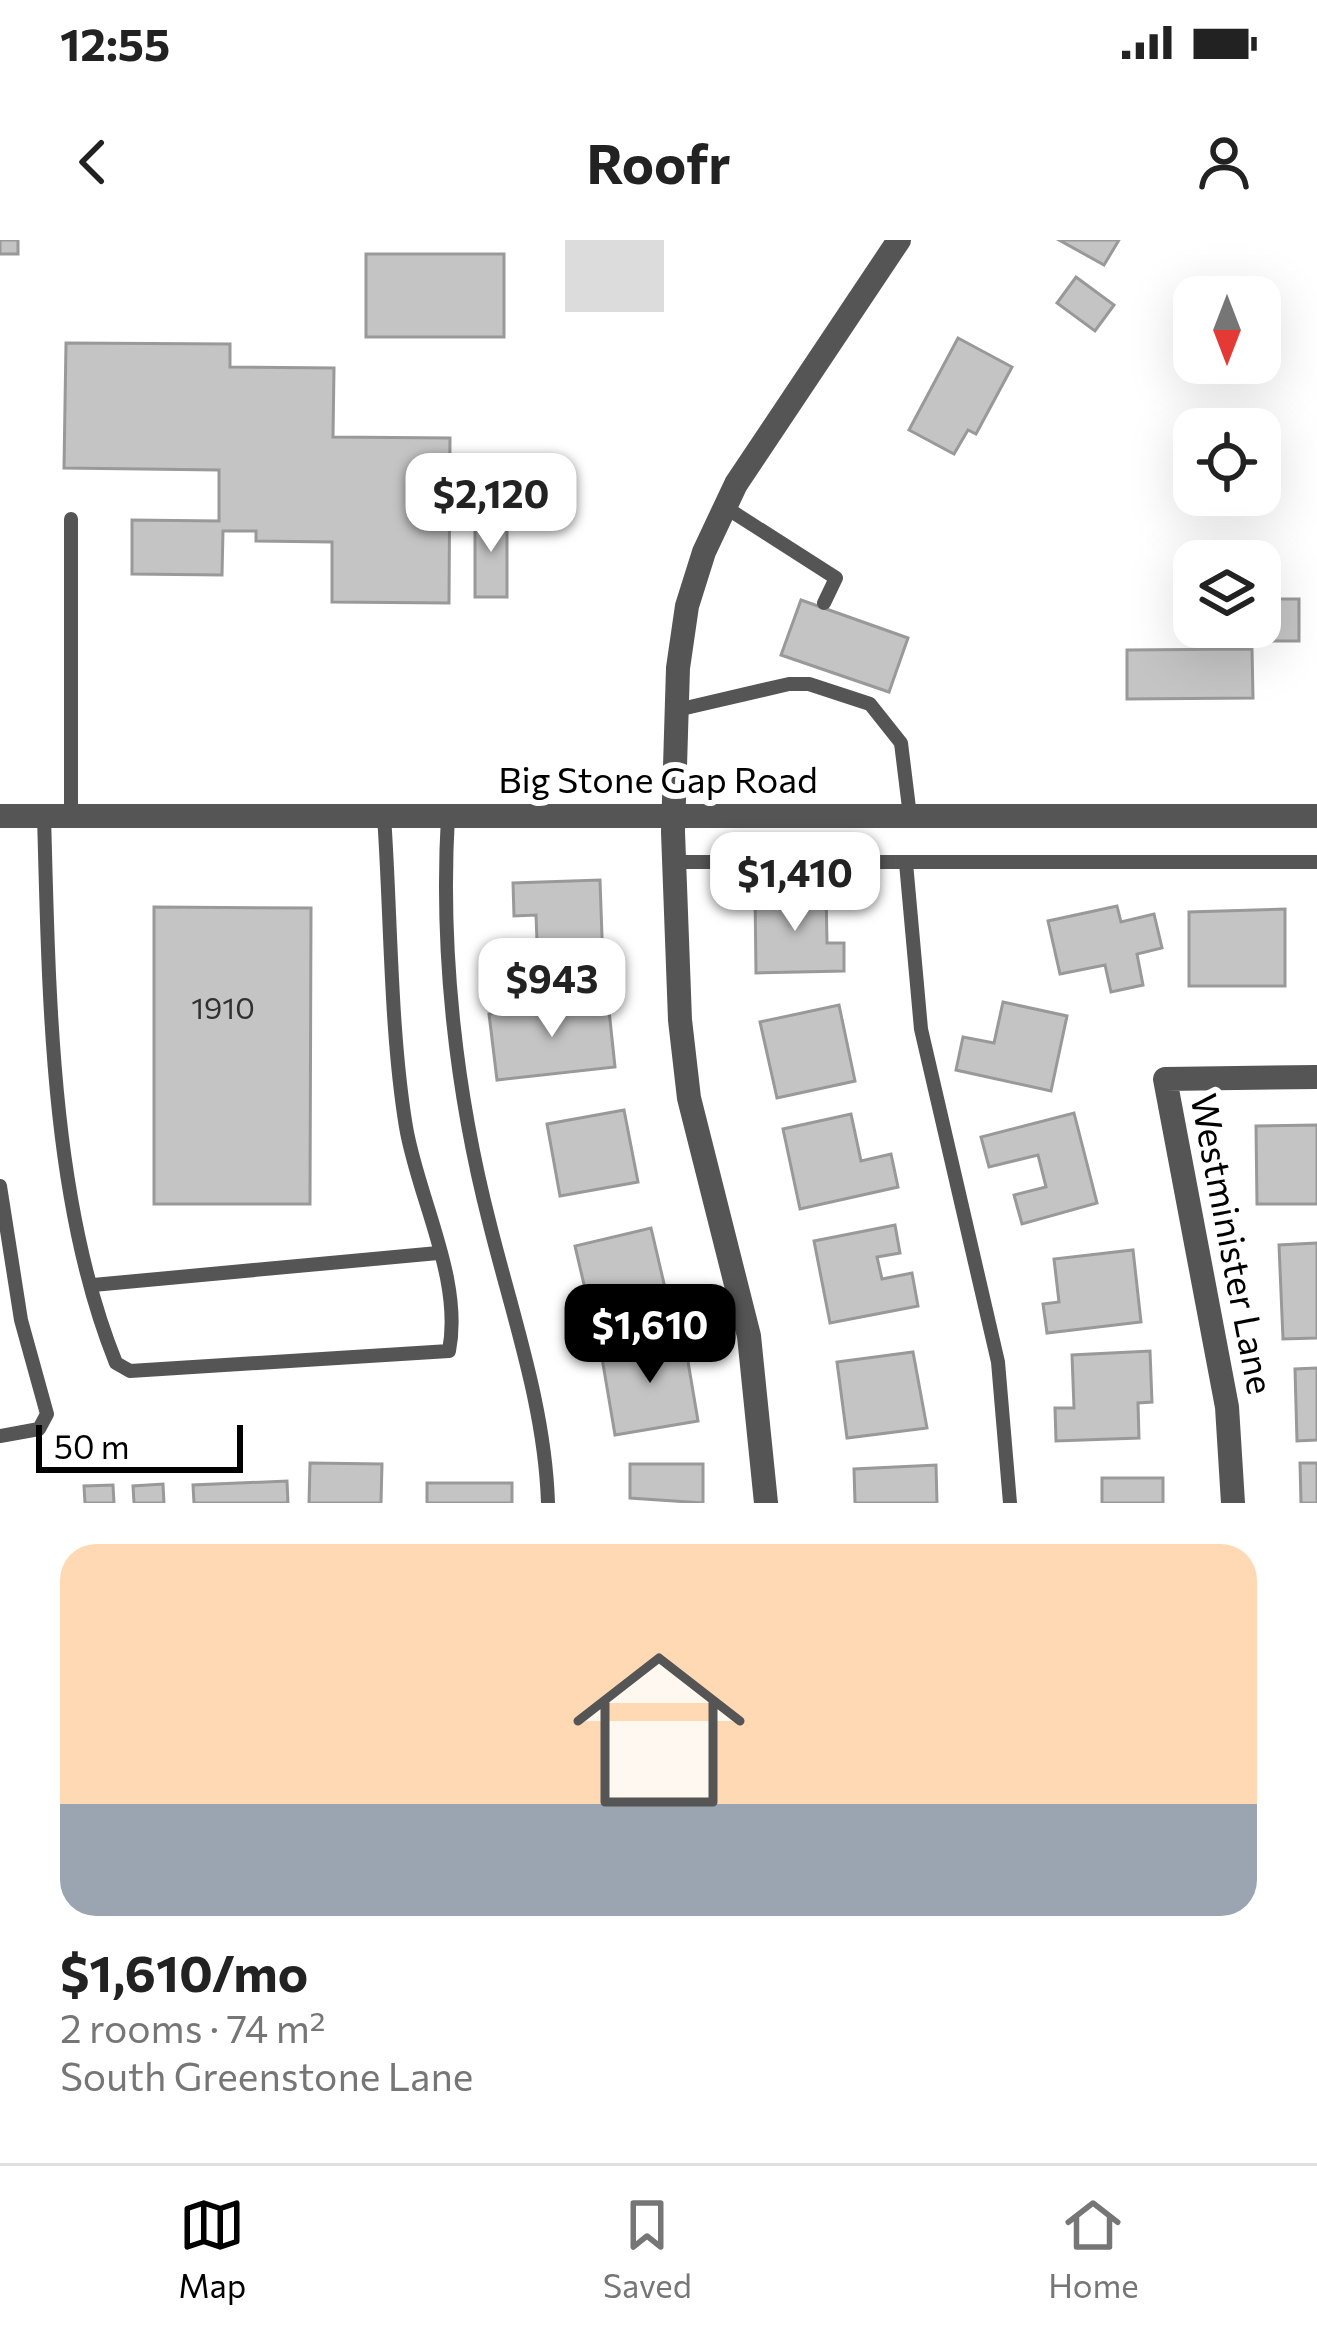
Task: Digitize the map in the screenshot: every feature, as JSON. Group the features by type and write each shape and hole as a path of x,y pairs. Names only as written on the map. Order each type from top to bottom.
{"street":[{"path":"766,1503 749,1336 689,1097 675,946 676,710 687,606 725,507 776,419 899,240"},
{"name":"Big Stone Gap Road","path":"0,816 1317,815"},
{"name":"Westminister Lane","path":"1233,1503 1227,1407 1165,1079 1317,1077"}],"lane":[{"path":"725,507 836,578 824,603"},
{"path":"70,519 70,816"},
{"path":"676,710 789,683 809,684 870,704 901,743 910,815"},
{"path":"44,816 49,986 72,1193 116,1364 130,1371 449,1351 452,1334 438,1252 406,1126 384,815"},
{"path":"448,815 449,951 467,1122 534,1396 548,1503"},
{"path":"674,862 1317,862"},
{"path":"906,863 921,1028 998,1363 1010,1503"},
{"path":"0,1186 21,1320 47,1414 39,1429 0,1436"},
{"path":"93,1285 438,1252"}],"shaded area":[{"path":"565,240 664,240 664,312 565,312"}],"building":[{"path":"0,240 18,240 18,254 0,254"},
{"path":"1059,240 1119,240 1104,265"},
{"path":"366,254 504,254 504,337 366,337"},
{"path":"1076,277 1114,305 1095,331 1057,303"},
{"path":"958,338 1012,367 976,434 968,430 954,454 909,430"},
{"path":"66,343 230,344 230,367 334,368 333,437 450,438 449,603 332,602 332,542 256,541 256,531 223,531 222,575 132,574 132,520 219,521 219,470 64,468"},
{"path":"475,514 507,514 507,597 475,597"},
{"path":"1281,599 1299,599 1299,641 1281,641"},
{"path":"801,600 908,638 889,692 781,655"},
{"path":"1252,649 1253,698 1127,699 1127,650"},
{"path":"600,880 603,965 538,968 536,915 514,916 513,883"},
{"path":"826,891 827,943 844,943 844,971 756,973 755,893"},
{"path":"1117,906 1121,922 1154,914 1162,948 1137,954 1143,985 1111,992 1105,965 1060,974 1048,921"},
{"path":"154,907 311,908 310,1204 154,1204"},
{"path":"1285,909 1285,986 1189,986 1189,912"},
{"path":"608,1001 615,1067 497,1080 489,1014"},
{"path":"1003,1002 1067,1016 1051,1091 956,1070 963,1037 994,1043"},
{"path":"839,1005 855,1081 777,1098 760,1022"},
{"path":"624,1110 638,1182 560,1196 547,1124"},
{"path":"1074,1113 1097,1203 1022,1224 1014,1195 1046,1187 1038,1155 989,1167 981,1137"},
{"path":"851,1114 861,1161 891,1154 898,1187 800,1209 783,1129"},
{"path":"1317,1125 1317,1204 1257,1204 1256,1126"},
{"path":"895,1225 900,1253 877,1257 882,1279 912,1273 918,1306 830,1323 814,1241"},
{"path":"651,1228 669,1305 593,1323 575,1246"},
{"path":"1317,1243 1317,1338 1283,1339 1279,1245"},
{"path":"1133,1250 1141,1322 1047,1333 1043,1304 1059,1302 1054,1259"},
{"path":"684,1338 698,1421 615,1435 601,1352"},
{"path":"1150,1351 1152,1402 1138,1403 1139,1438 1056,1441 1055,1408 1074,1408 1072,1355"},
{"path":"913,1352 927,1428 847,1438 837,1362"},
{"path":"1317,1368 1317,1440 1297,1441 1295,1369"},
{"path":"310,1463 382,1464 381,1503 309,1503"},
{"path":"1300,1463 1317,1463 1317,1503 1301,1503"},
{"path":"630,1464 703,1464 703,1503 630,1498"},
{"path":"936,1465 937,1503 855,1503 854,1469"},
{"path":"1102,1478 1163,1478 1163,1503 1102,1503"},
{"path":"287,1481 288,1503 194,1503 193,1485"},
{"path":"427,1483 512,1483 512,1503 427,1503"},
{"path":"163,1484 164,1503 134,1503 133,1486"},
{"path":"113,1485 114,1503 85,1503 84,1486"}]}
